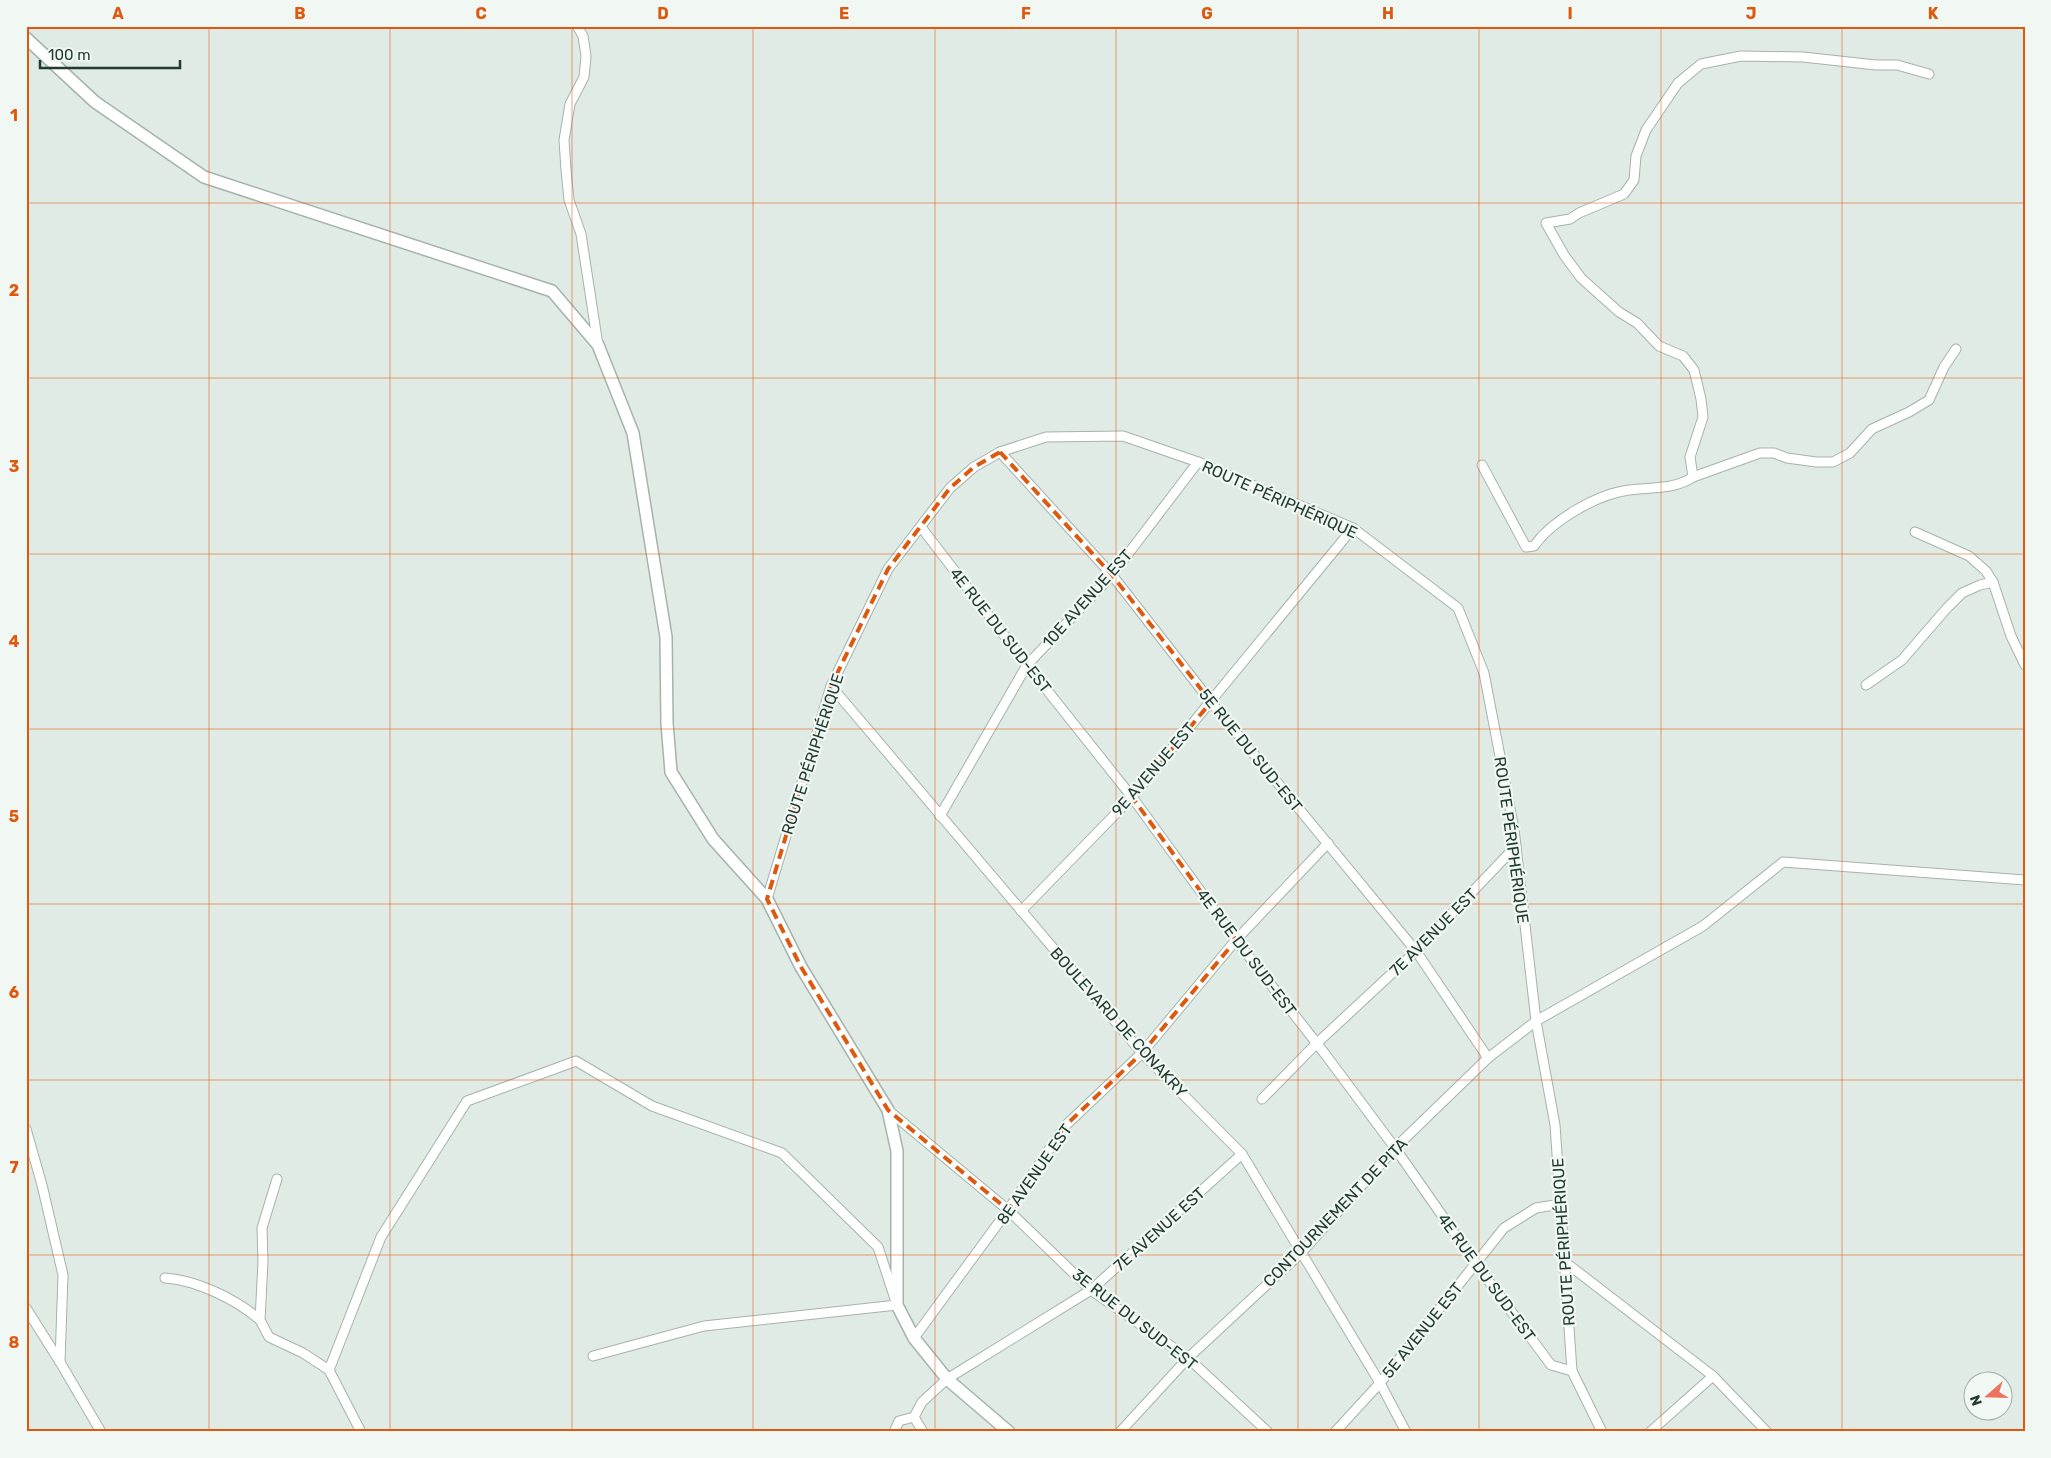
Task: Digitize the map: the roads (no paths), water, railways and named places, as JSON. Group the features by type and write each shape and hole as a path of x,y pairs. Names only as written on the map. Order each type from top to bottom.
{"street":[{"path":"577,26 583,36 586,56 584,77 570,104 564,140 569,200 581,234 598,345 633,433 666,637 671,772 713,839 767,900 801,967 888,1110 897,1151 897,1305"},
{"path":"26,38 94,102 204,177 552,291 598,345"},
{"path":"1693,477 1690,457 1703,417 1702,399 1694,370 1682,356 1659,346 1636,323 1619,312 1581,278 1564,255 1546,223 1570,219 1579,213 1624,194 1634,180 1636,156 1646,130 1678,83 1702,64 1741,56 1803,57 1876,65 1897,65 1929,74"},
{"path":"1482,465 1526,547 1534,546 1542,536 1565,518 1591,503 1628,490 1663,487 1686,482 1693,477 1760,453 1774,453 1787,458 1816,462 1834,462 1850,453 1872,429 1909,412 1929,400 1944,367 1956,349"},
{"name":"ROUTE PÉRIPHÉRIQUE","path":"767,900 830,686 888,569 956,483 974,467 1000,452 1046,437 1123,436 1198,462 1353,528 1458,608 1484,673 1516,846 1536,1021 1555,1125 1572,1371 1602,1432"},
{"name":"5E RUE DU SUD-EST","path":"1000,452 1112,575 1211,702 1416,951 1488,1058"},
{"name":"10E AVENUE EST","path":"940,816 1026,665 1112,575 1198,462"},
{"name":"4E RUE DU SUD-EST","path":"921,527 1026,665 1132,797 1236,940 1395,1148 1476,1264 1551,1365 1572,1371"},
{"name":"9E AVENUE EST","path":"1021,911 1132,797 1353,528"},
{"path":"1915,532 1969,556 1986,571 1993,582 2011,636 2025,665"},
{"path":"1866,685 1902,660 1962,593 1980,585 1993,582"},
{"name":"BOULEVARD DE CONAKRY","path":"830,686 1142,1053 1242,1154 1380,1383 1406,1432"},
{"name":"8E AVENUE EST","path":"914,1338 1008,1210 1065,1126 1142,1053 1236,940 1328,843"},
{"name":"7E AVENUE EST","path":"1262,1099 1316,1044 1416,951 1516,846"},
{"name":"CONTOURNEMENT DE PITA","path":"1120,1432 1188,1358 1301,1253 1395,1148 1488,1058 1536,1021 1703,926 1783,862 2025,880"},
{"path":"329,1370 381,1237 467,1101 576,1061 652,1106 782,1153 878,1247 897,1305 914,1338 947,1379 1009,1432"},
{"name":"3E RUE DU SUD-EST","path":"888,1110 1008,1210 1092,1290 1188,1358 1268,1432"},
{"path":"26,1129 42,1184 63,1276 60,1362"},
{"name":"7E AVENUE EST","path":"914,1417 922,1402 947,1379 1092,1290 1242,1154"},
{"path":"260,1320 263,1262 262,1228 277,1179"},
{"name":"5E AVENUE EST","path":"1336,1432 1380,1383 1504,1228 1536,1208 1561,1204"},
{"path":"1565,1262 1713,1376 1767,1432"},
{"path":"164,1278 175,1278 228,1297 246,1307 260,1320 268,1337 303,1353 329,1370 361,1432"},
{"path":"593,1356 704,1326 897,1305"},
{"path":"26,1308 101,1432"},
{"path":"1650,1432 1713,1376"},
{"path":"894,1432 899,1421 914,1417 922,1432"}]}
